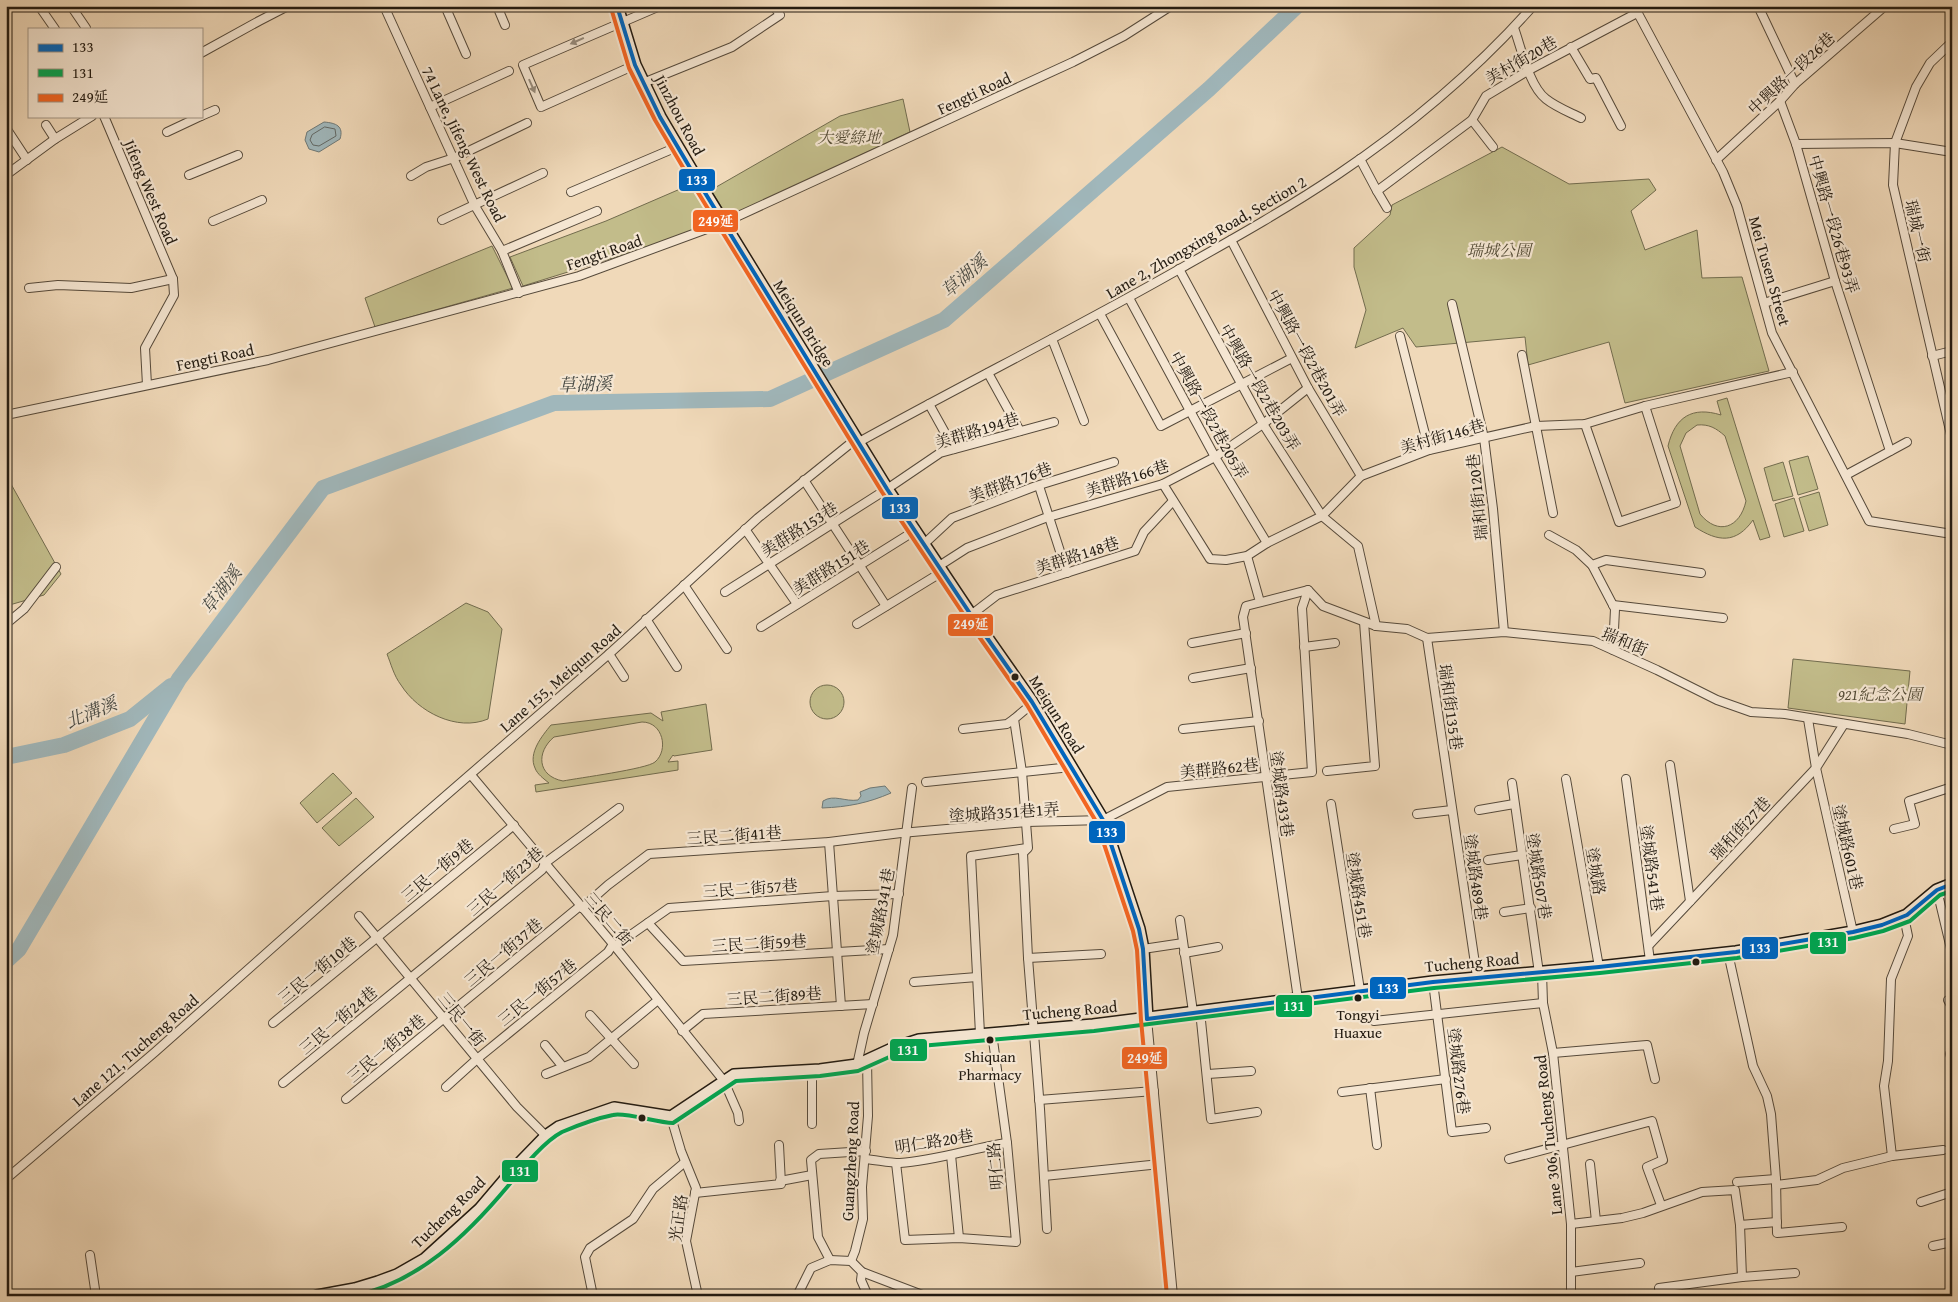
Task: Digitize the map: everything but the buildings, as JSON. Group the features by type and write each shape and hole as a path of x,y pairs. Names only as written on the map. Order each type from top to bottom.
{"street":[{"path":"39,6 54,28"},
{"path":"72,6 86,28"},
{"path":"202,52 288,6"},
{"name":"74 Lane, Jifeng West Road","path":"384,6 475,206 502,251 519,293"},
{"path":"445,6 466,54"},
{"path":"497,6 505,25"},
{"name":"Jinzhou Road","path":"617,6 635,65 643,83 677,146 726,228"},
{"path":"635,65 541,106 523,65 660,6"},
{"path":"643,83 732,47 780,15 774,6"},
{"name":"Fengti Road","path":"6,415 268,360 579,276 726,228 1073,62 1124,36 1172,6"},
{"name":"Lane 2, Zhongxing Road, Section 2","path":"859,442 1100,314 1300,199 1360,159 1402,127 1514,28 1533,6"},
{"path":"1758,6 1795,84"},
{"name":"中興路一段26巷","path":"1716,160 1780,101 1795,84 1885,6"},
{"name":"美村街20巷","path":"1377,191 1472,120 1486,96 1635,10"},
{"name":"Mei Tusen Street","path":"1635,10 1716,160 1737,206 1772,333 1869,522 1952,534"},
{"path":"1514,28 1529,70 1536,86 1545,99 1581,118"},
{"name":"瑞城一街","path":"1952,42 1930,63 1916,87 1895,143 1893,185 1952,440"},
{"path":"1571,47 1590,79 1596,78 1621,126"},
{"path":"430,106 509,71"},
{"name":"中興路一段26巷93弄","path":"1780,101 1796,144 1835,281 1890,451"},
{"path":"202,115 214,110"},
{"path":"6,175 55,139 89,118"},
{"name":"Jifeng West Road","path":"105,118 172,279 174,294 145,348 147,385"},
{"path":"167,132 196,118"},
{"path":"1472,120 1493,147"},
{"path":"411,176 426,167 454,158 527,123"},
{"path":"46,125 55,139"},
{"path":"6,128 27,160"},
{"path":"1796,144 1895,143 1951,152 1952,161"},
{"path":"571,192 677,146"},
{"path":"189,175 238,155"},
{"path":"1360,159 1387,208"},
{"path":"442,220 543,173"},
{"path":"213,221 262,200"},
{"path":"502,251 597,211"},
{"name":"Meiqun Bridge","path":"726,228 852,430"},
{"name":"中興路一段2巷201弄","path":"1231,240 1308,388 1361,476"},
{"name":"中興路一段2巷203弄","path":"1179,270 1263,424 1322,516 1358,546 1376,626"},
{"path":"29,288 58,285 132,288 172,279"},
{"path":"1764,303 1835,281"},
{"name":"中興路一段2巷205弄","path":"1129,298 1215,457 1267,543"},
{"name":"瑞和街120巷","path":"1452,304 1484,438 1493,509 1504,632"},
{"path":"1100,314 1161,426 1292,358"},
{"path":"1400,336 1429,450"},
{"path":"1052,339 1084,421"},
{"path":"1932,356 1952,351"},
{"path":"1522,355 1554,513"},
{"name":"美村街146巷","path":"1163,484 1210,559 1226,560 1247,556 1267,543 1322,516 1361,476 1429,450 1536,426 1585,424 1645,406 1792,372"},
{"path":"988,373 1020,431"},
{"name":"美群路166巷","path":"857,624 941,569 967,548 1049,517 1163,484 1215,457 1263,424 1308,388"},
{"path":"929,404 954,449"},
{"path":"1585,424 1618,522 1676,504 1645,406"},
{"name":"美群路194巷","path":"887,489 940,453 1054,422"},
{"name":"Meiqun Road","path":"852,430 887,489 971,615 1033,703 1103,820 1139,929 1143,949 1146,1019"},
{"name":"Lane 155, Meiqun Road","path":"282,940 609,654 746,529 851,443 859,442"},
{"path":"1846,475 1908,442"},
{"name":"美群路176巷","path":"924,544 952,518 1039,486 1114,462"},
{"path":"804,480 886,606"},
{"path":"1039,486 1068,573"},
{"name":"美群路153巷","path":"724,592 887,489"},
{"name":"美群路148巷","path":"971,615 997,595 1135,551 1144,532 1173,501"},
{"path":"746,529 797,604"},
{"name":"美群路151巷","path":"761,626 916,530"},
{"path":"1549,535 1576,550 1592,565 1615,609 1613,650"},
{"path":"1247,556 1260,602 1308,590"},
{"path":"1592,565 1606,560 1701,573"},
{"path":"6,624 24,609 56,568"},
{"path":"684,585 727,649"},
{"name":"瑞和街","path":"1308,590 1323,606 1376,626 1407,628 1428,638 1504,632 1593,641 1717,700 1751,712 1908,734 1952,745"},
{"name":"美群路62巷","path":"1103,820 1167,787 1312,772 1302,608 1308,590"},
{"name":"塗城路433巷","path":"1260,602 1246,606 1243,617 1298,999"},
{"path":"1613,605 1723,618"},
{"path":"646,619 677,667"},
{"path":"1327,771 1375,766 1364,622"},
{"path":"1192,643 1246,634"},
{"name":"瑞和街135巷","path":"1428,638 1448,780"},
{"path":"1304,646 1335,642"},
{"path":"609,654 624,677"},
{"path":"1193,678 1251,668"},
{"path":"963,729 1007,724 1033,703"},
{"path":"1014,719 1027,822 1028,848 1024,852 1028,958 1047,1229"},
{"name":"塗城路601巷","path":"1808,719 1816,768 1853,932"},
{"path":"1183,729 1259,720"},
{"name":"瑞和街27巷","path":"1649,945 1816,768 1844,724"},
{"path":"1670,764 1690,902"},
{"path":"926,782 1071,767"},
{"name":"三民二街","path":"472,775 614,945 724,1081 741,1116"},
{"name":"塗城路","path":"1566,779 1599,967"},
{"name":"塗城路541巷","path":"1626,779 1650,961"},
{"name":"塗城路489巷","path":"1448,780 1477,977"},
{"name":"塗城路507巷","path":"1512,783 1541,973"},
{"path":"1894,829 1915,824 1909,801 1952,787"},
{"name":"塗城路341巷","path":"862,1063 873,1004 893,935 912,788"},
{"name":"塗城路451巷","path":"1331,804 1360,990"},
{"path":"1479,810 1514,804"},
{"name":"三民一街23巷","path":"410,977 542,870 545,864 619,808"},
{"path":"1417,814 1452,810"},
{"name":"塗城路351巷1弄","path":"907,833 1027,822 1103,820"},
{"name":"三民一街9巷","path":"378,937 514,825"},
{"name":"三民二街41巷","path":"581,907 649,854 829,842 907,833"},
{"path":"829,842 841,1006"},
{"path":"980,1034 971,856 1028,848"},
{"path":"1488,860 1522,855"},
{"name":"Tucheng Road","path":"317,1296 355,1289 378,1282 397,1275 425,1259 480,1209 514,1169 546,1136 559,1127 614,1108 671,1117 734,1075 812,1070 862,1063 918,1040 1146,1019 1360,990 1728,953 1853,932 1882,925 1904,917 1937,890 1952,884"},
{"path":"1937,890 1952,953"},
{"name":"三民二街57巷","path":"614,945 669,908 833,896 899,894"},
{"name":"三民一街37巷","path":"443,1018 581,907"},
{"path":"1504,912 1531,908"},
{"name":"三民一街","path":"359,916 477,1059 546,1136"},
{"path":"1892,1156 1884,1086 1888,1061 1891,979 1908,936 1904,917"},
{"path":"1180,920 1184,953 1208,1074 1211,1118 1257,1112"},
{"name":"三民二街59巷","path":"648,923 683,961 889,949"},
{"name":"三民一街10巷","path":"273,1023 378,937"},
{"name":"Lane 121, Tucheng Road","path":"6,1180 282,940"},
{"path":"1143,949 1183,943"},
{"name":"三民一街57巷","path":"446,1087 614,945"},
{"path":"1184,953 1218,947"},
{"path":"1728,953 1753,1066 1767,1096 1771,1114 1776,1182 1777,1233 1842,1228"},
{"path":"1028,958 1101,954"},
{"name":"Lane 306, Tucheng Road","path":"1541,973 1564,1146 1571,1224 1571,1296"},
{"name":"三民一街24巷","path":"283,1083 410,977"},
{"path":"914,982 977,977"},
{"name":"塗城路276巷","path":"1433,982 1452,1132 1486,1128"},
{"path":"546,1074 589,1057 658,1000"},
{"path":"1374,1022 1544,1003"},
{"name":"三民二街89巷","path":"682,1031 703,1014 873,1004"},
{"path":"590,1015 634,1064"},
{"name":"三民一街38巷","path":"346,1099 443,1018"},
{"path":"1146,1019 1174,1296"},
{"name":"明仁路","path":"960,1238 1016,1242 1007,1143 992,1033"},
{"path":"545,1045 563,1067"},
{"path":"1553,1053 1647,1045 1655,1080"},
{"path":"1952,1053 1950,1054 1952,1060"},
{"name":"Guangzheng Road","path":"850,1261 855,1251 863,1219 862,1187 868,1116 862,1063"},
{"path":"812,1070 812,1124"},
{"path":"1208,1074 1251,1071"},
{"path":"1342,1092 1446,1079"},
{"path":"1370,1088 1377,1145"},
{"path":"1039,1100 1154,1091"},
{"name":"光正路","path":"671,1117 685,1162 696,1185 686,1241 698,1296"},
{"path":"1509,1159 1564,1146 1652,1121 1663,1160 1647,1166 1661,1205"},
{"name":"明仁路20巷","path":"812,1175 811,1160 819,1154 866,1155 896,1163 951,1155 979,1147 1007,1143"},
{"path":"778,1145 780,1181"},
{"path":"1737,1182 1817,1180 1843,1168 1892,1156 1942,1150"},
{"path":"896,1163 905,1240 960,1238 951,1155"},
{"path":"594,1296 585,1257 590,1248 633,1219 653,1189 685,1162"},
{"path":"1044,1176 1160,1164"},
{"path":"1590,1164 1596,1221"},
{"path":"695,1193 780,1184 780,1181 812,1175 818,1237 830,1260"},
{"path":"1571,1224 1622,1218 1702,1192 1735,1190 1740,1224 1742,1277"},
{"path":"1921,1202 1952,1192"},
{"path":"1740,1224 1777,1222"},
{"path":"1933,1246 1952,1242"},
{"path":"90,1256 96,1296"},
{"path":"797,1296 811,1268 830,1260 850,1261 862,1272 925,1296"},
{"path":"1571,1272 1640,1263"},
{"path":"862,1272 861,1280 868,1296"},
{"path":"1660,1296 1659,1288 1742,1277 1795,1273"}],"green space":[{"name":"大愛綠地","path":"903,99 910,132 735,214 727,216 711,190 840,116"},
{"name":"瑞城公園","path":"1502,147 1569,184 1649,179 1656,190 1631,211 1645,250 1697,230 1702,278 1742,277 1769,371 1625,403 1609,342 1528,365 1525,337 1416,347 1403,328 1355,348 1366,310 1354,267 1354,248 1390,215 1392,205"},
{"path":"694,183 714,223 645,248 523,286 510,257 606,221"},
{"path":"492,246 513,288 375,327 365,298"},
{"path":"1727,398 1770,537 1760,540 1753,520 1740,533 1726,538 1711,536 1695,527 1668,446 1675,428 1686,416 1701,412 1721,415 1717,401","holes":["1697,425 1712,427 1725,436 1746,501 1739,518 1728,526 1714,525 1700,514 1680,446 1686,433"]},
{"path":"1808,456 1818,489 1798,495 1789,461"},
{"path":"1783,462 1793,496 1773,501 1764,468"},
{"path":"6,475 61,574 44,595 6,606"},
{"path":"1819,492 1828,525 1809,531 1799,498"},
{"path":"1794,498 1804,531 1784,537 1775,504"},
{"path":"466,603 488,612 502,629 488,719 464,723 439,717 417,704 408,695 399,681 387,654"},
{"name":"921紀念公園","path":"1793,659 1910,671 1905,724 1788,708"},
{"path":"827,685 839,690 844,702 839,714 827,719 815,714 810,702 815,690"},
{"path":"706,704 712,750 673,755 668,762 678,761 678,770 536,792 535,785 549,783 536,770 533,756 537,745 551,725 651,713 663,721 661,712","holes":["642,722 649,723 659,731 663,744 659,757 649,765 563,781 554,778 544,769 542,756 548,743 554,737"]},
{"path":"333,773 352,793 317,823 300,803"},
{"path":"356,798 374,817 339,846 322,828"}],"water":[{"path":"324,122 332,123 340,128 340,139 319,152 309,149 305,140 307,132"},
{"path":"885,786 891,793 858,804 822,808 823,801 827,799 858,800 861,796 860,792 870,788"}],"waterway":[{"name":"草湖溪","path":"6,961 19,949 179,679 323,488 554,403 770,399 944,320 1209,89 1297,6"},
{"name":"北溝溪","path":"6,757 64,745 130,719 171,686"}],"transit line":[{"name":"133","path":"617,6 635,65 660,117 699,183 887,489 1032,702 1103,820 1139,929 1143,949 1147,1019"},
{"name":"249延","path":"611,8 629,68 655,120 694,186 882,492 1027,705 1097,823 1133,931 1137,950 1141,1020 1167,1296"},
{"name":"133","path":"1147,1019 1433,982 1736,952 1853,932 1882,925 1907,915 1937,890 1952,884"},
{"name":"131","path":"353,1296 377,1290 399,1280 440,1254 476,1222 540,1149 562,1132 594,1120 619,1114 673,1123 736,1081 820,1076 858,1071 896,1054 920,1046 1094,1031 1434,988 1737,958 1854,938 1883,931 1910,921 1940,895 1952,891"}],"place":[{"name":"Tongyi Huaxue","path":"1358,998"},
{"name":"Shiquan Pharmacy","path":"990,1040"}]}
